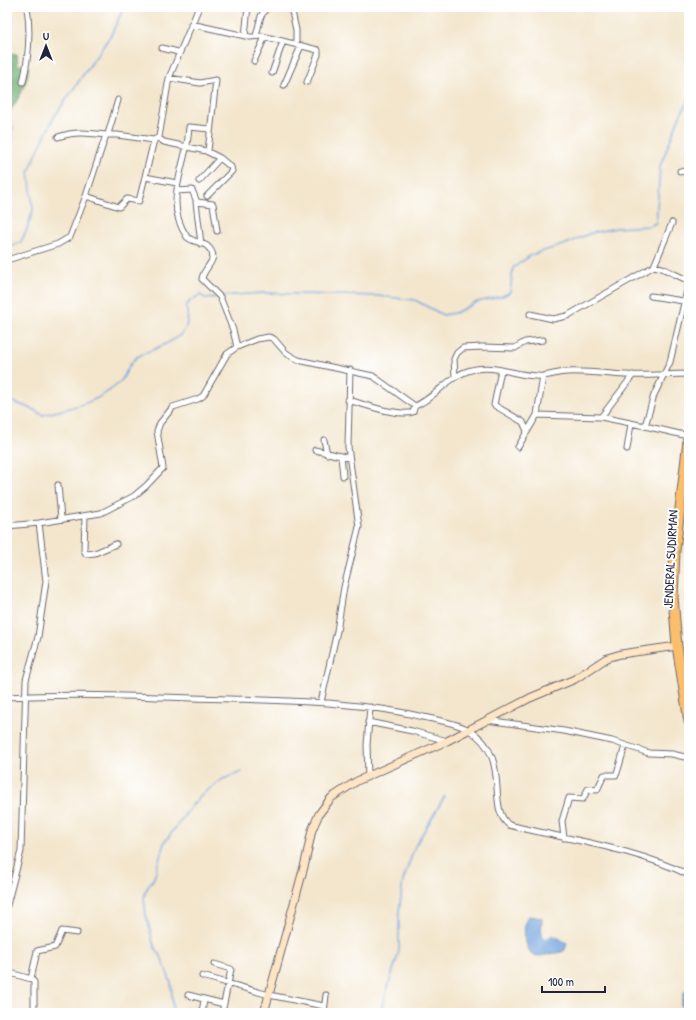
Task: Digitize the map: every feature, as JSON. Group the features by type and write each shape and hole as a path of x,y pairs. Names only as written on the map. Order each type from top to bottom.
{"highway":[{"path":"689,434 674,570 673,597 676,646 689,722"},
{"name":"JENDERAL SUDIRMAN","path":"689,477 680,552 678,597 682,646 689,691"}],"street":[{"path":"23,82 30,45 27,7"},
{"path":"86,196 119,207 127,199 139,201 156,139 161,132 169,78 178,52 199,7"},
{"path":"245,36 248,7"},
{"path":"256,36 260,16 268,7"},
{"path":"284,85 298,45 291,7"},
{"path":"191,24 245,36 265,37 298,45 318,52 307,82"},
{"path":"254,61 265,37"},
{"path":"272,73 283,41"},
{"path":"162,48 178,52"},
{"path":"169,78 200,83 216,80 208,151"},
{"path":"7,260 67,240 74,228 86,196 118,100"},
{"path":"210,128 190,128 187,147 177,183 177,213 183,231 189,239 208,247 213,257 212,262 202,277 203,281 220,296 233,330 237,347"},
{"path":"58,138 72,133 86,132 156,139 208,151 231,167 232,171 207,196"},
{"path":"199,180 220,158"},
{"path":"680,171 689,173"},
{"path":"145,176 177,183"},
{"path":"177,191 192,190 196,202 201,244"},
{"path":"196,202 213,204 217,231"},
{"path":"530,314 553,319 567,316 654,266 672,224"},
{"path":"645,426 654,395 670,362 683,302 689,282 662,268 654,266"},
{"path":"650,296 683,302"},
{"path":"7,526 85,516 105,511 134,496 159,474 163,466 157,433 160,423 175,405 195,400 203,396 207,392 226,356 237,347 257,339 269,337 274,339 286,353 298,360 367,374 378,379 415,406"},
{"path":"455,377 454,356 465,348 515,348 525,342 543,340"},
{"path":"348,400 393,411 410,413 413,412 415,406 455,377 475,369 501,370 543,376 558,372 586,371 662,376 689,374"},
{"path":"321,702 337,631 344,587 359,527 349,458 348,400 350,370"},
{"path":"501,370 494,405 523,422 528,431"},
{"path":"601,417 633,375"},
{"path":"518,447 537,415 543,376"},
{"path":"537,415 601,417 689,434"},
{"path":"627,449 631,424"},
{"path":"324,440 327,454"},
{"path":"315,450 349,458"},
{"path":"341,456 343,476"},
{"path":"58,485 61,519"},
{"path":"85,516 84,550 86,554 95,553 116,544"},
{"path":"7,905 21,851 26,680 38,637 46,581 39,523"},
{"path":"264,1013 305,863 312,830 319,814 329,800 338,793 368,776 448,741 530,698 575,679 608,658 627,653 676,646"},
{"path":"7,697 106,695 321,702 370,707 416,715 469,730 484,744 494,760 497,774 499,810 504,820 509,825 632,852 664,863 689,875"},
{"path":"368,776 368,722 370,707"},
{"path":"487,720 564,731 612,741 649,753 672,754 689,758"},
{"path":"368,722 412,731 448,741"},
{"path":"564,838 562,821 569,798 583,799 588,788 597,790 604,775 616,775 621,754 625,746"},
{"path":"34,1013 35,987 31,979 33,965 38,951 55,947 62,931 77,933"},
{"path":"214,964 231,969 222,1013"},
{"path":"7,972 31,979"},
{"path":"202,976 269,995 324,1006"},
{"path":"188,995 224,1004"},
{"path":"324,1013 326,996"},
{"path":"202,1013 204,1000"}],"green space":[{"path":"7,54 17,54 18,65 29,67 24,87 7,116"},
{"path":"7,122 13,127 7,144"}],"water":[{"path":"529,916 542,918 541,934 546,939 553,935 567,943 565,950 540,956 534,955 528,948 524,929"},
{"path":"685,991 689,991 689,1012 684,1011 681,1005"}],"waterway":[{"path":"7,249 21,242 27,229 33,210 29,171 54,117 111,35 124,7"},
{"path":"221,296 263,293 378,296 415,300 443,315 455,313 477,302 503,296 510,292 513,268 531,255 566,244 591,233 616,228 649,226 656,223 660,166 680,116 689,99"},
{"path":"7,400 30,408 43,415 84,404 102,396 120,382 134,359 174,340 181,334 186,327 188,318 186,307 190,301 200,295 207,299 218,297"},
{"path":"173,1013 171,983 161,956 154,946 146,915 144,898 146,890 154,878 164,843 193,804 205,792 223,779 242,772"},
{"path":"380,1013 399,951 399,911 403,881 415,846 445,796"}]}
